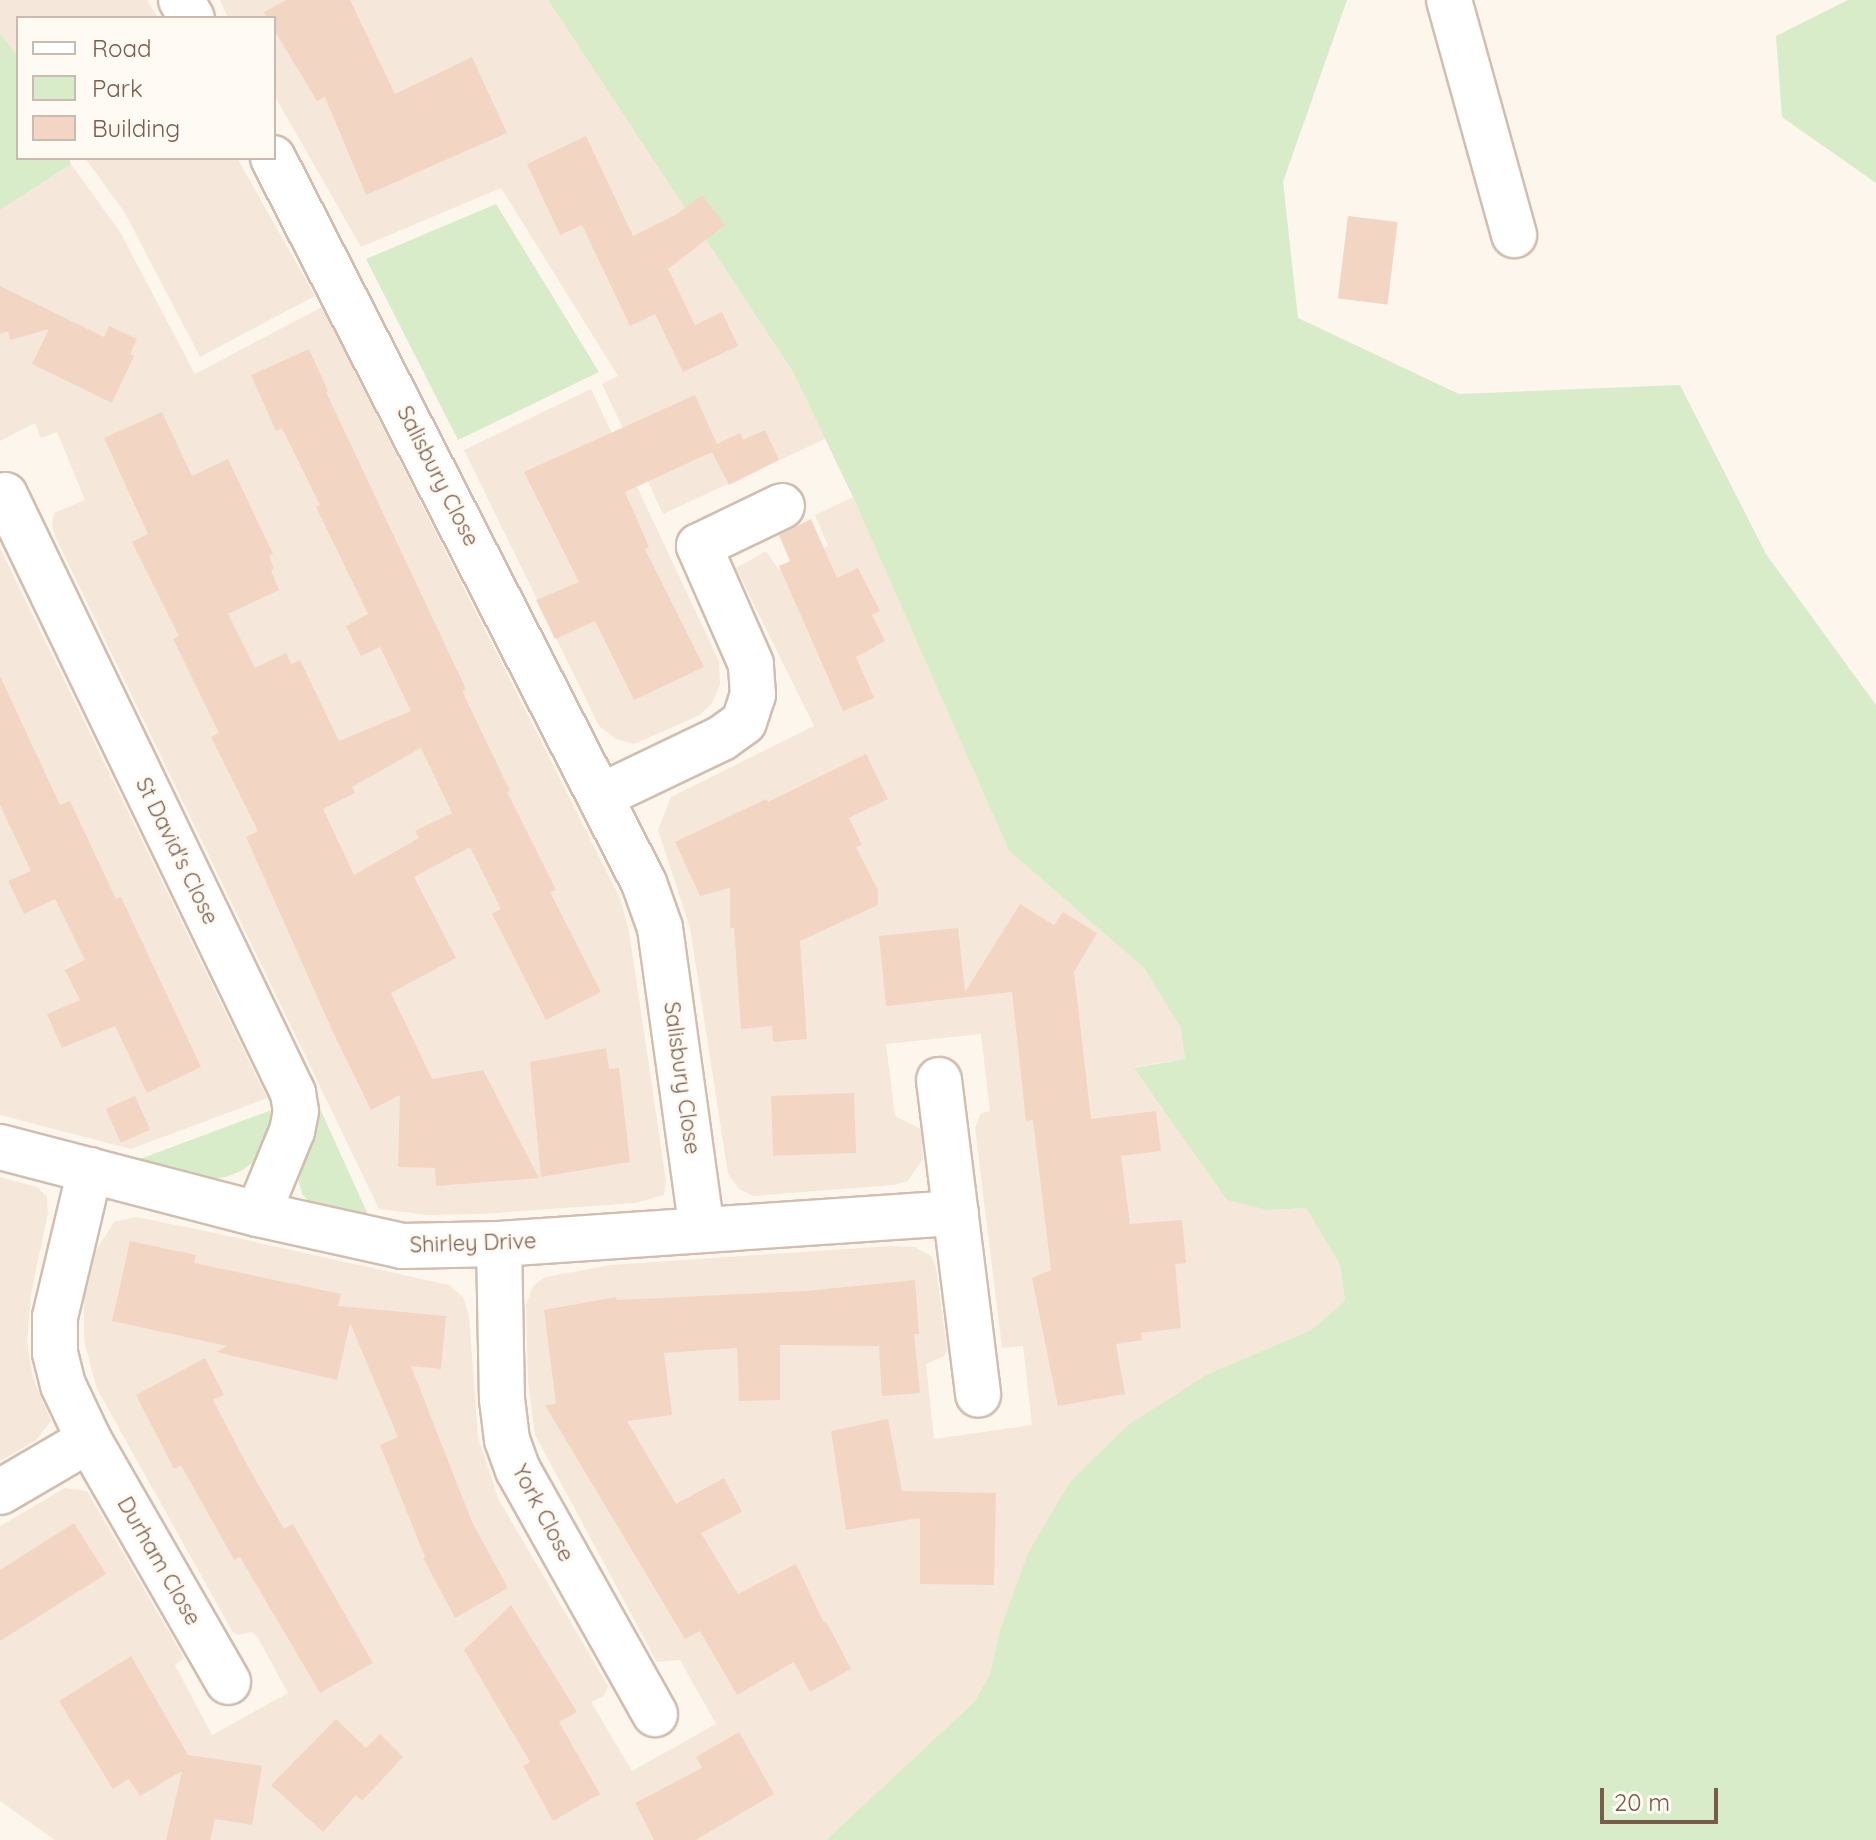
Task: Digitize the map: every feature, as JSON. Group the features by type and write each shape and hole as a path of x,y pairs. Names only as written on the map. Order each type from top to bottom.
{"street":[{"path":"1449,0 1514,235"},
{"name":"Salisbury Close","path":"274,160 644,883 660,928 702,1230"},
{"name":"St David's Close","path":"5,495 293,1093 296,1111 292,1131 258,1214"},
{"path":"601,796 722,738 744,722 753,695 751,664 699,546 782,506"},
{"path":"939,1080 978,1395"},
{"name":"Shirley Drive","path":"0,1147 258,1214 402,1246 499,1244 956,1213"},
{"name":"Durham Close","path":"90,1170 55,1317 55,1353 63,1385 89,1440 228,1682"},
{"name":"York Close","path":"499,1244 502,1399 507,1440 518,1470 655,1714"},
{"path":"0,1492 89,1440"}],"shaded area":[{"path":"0,0 147,0 157,16 16,16 16,53 0,33"},
{"path":"220,0 548,0 793,372 825,439 663,514 602,384 618,376 501,188 361,247 276,98 276,16 227,16"},
{"path":"86,160 238,160 315,296 200,357 125,213"},
{"path":"71,164 120,232 195,374 322,307 620,898 629,931 666,1181 664,1195 635,1203 481,1214 428,1215 379,1209 56,538 52,525 54,513 85,500 57,432 41,438 35,423 0,441 0,210"},
{"path":"591,389 719,661 720,684 712,703 700,715 634,744 616,739 599,726 464,450"},
{"path":"853,497 1009,851 1144,968 1182,1028 1185,1059 1135,1067 1268,1210 1306,1208 1340,1265 1345,1301 1311,1330 1208,1374 999,1633 990,1674 974,1702 826,1840 55,1840 0,1801 0,1526 65,1488 87,1491 184,1658 175,1665 212,1735 288,1693 258,1638 252,1632 238,1635 232,1631 97,1389 84,1341 84,1297 93,1255 114,1222 136,1217 206,1231 449,1285 463,1297 469,1316 478,1437 499,1500 608,1686 604,1696 591,1702 632,1771 716,1724 680,1660 657,1662 535,1435 528,1382 526,1304 533,1286 545,1277 611,1265 890,1246 915,1247 931,1256 936,1268 947,1350 944,1356 926,1364 934,1439 1032,1425 1023,1346 1002,1348 975,1128 981,1113 990,1111 981,1034 886,1044 895,1116 921,1129 923,1159 908,1181 894,1185 753,1196 739,1189 728,1174 690,928 658,830 671,797 814,726 736,568 766,551 779,570 828,546 815,515"},
{"path":"0,548 267,1098 131,1149 0,1115"},
{"path":"0,1177 37,1187 47,1196 48,1213 31,1294 27,1343 33,1378 51,1421 36,1440 0,1461"}],"green space":[{"path":"548,0 1347,0 1283,182 1298,318 1459,394 1680,385 1766,554 1876,705 1876,1840 826,1840 974,1702 990,1674 999,1633 1028,1553 1070,1482 1128,1425 1208,1374 1311,1330 1345,1301 1340,1265 1306,1208 1268,1210 1227,1200 1134,1068 1185,1059 1181,1028 1144,968 1009,851 853,497 793,372"},
{"path":"1848,0 1876,0 1876,183 1782,117 1776,36"},
{"path":"0,33 16,53 16,160 70,160 71,164 0,210"},
{"path":"496,204 599,372 458,440 366,259"},
{"path":"312,1091 370,1219 314,1207 302,1194 297,1175"},
{"path":"277,1108 262,1156 226,1177 209,1179 137,1160"}],"building":[{"path":"286,0 350,0 395,94 472,57 507,133 366,195 325,97 317,101 276,33 276,16 266,16 264,12"},
{"path":"586,136 633,236 677,214 702,195 725,225 668,269 695,325 722,312 738,346 683,372 655,314 630,326 582,225 560,235 527,164"},
{"path":"1348,216 1398,222 1388,304 1338,298"},
{"path":"0,286 104,337 109,326 137,339 130,354 134,356 112,403 32,364 49,329 10,340 8,331 0,334"},
{"path":"309,349 326,392 466,689 462,691 510,791 507,792 556,890 550,892 601,992 546,1020 492,914 501,909 470,847 414,877 456,958 391,993 432,1079 483,1070 539,1178 436,1186 435,1168 398,1167 400,1095 371,1110 332,1030 246,837 258,831 211,737 219,733 173,639 179,636 132,542 148,534 104,438 162,412 192,476 228,459 273,554 269,555 274,569 271,570 279,590 228,614 255,668 286,653 291,664 300,660 339,741 411,711 380,647 361,656 346,626 368,614 316,507 320,505 282,428 276,431 251,375","holes":["421,748 452,813 415,831 419,838 354,875 323,809 355,793 352,787"]},
{"path":"695,395 717,444 740,433 743,440 765,430 779,460 729,485 712,452 625,492 649,547 645,549 704,667 634,700 595,621 555,639 536,600 579,582 524,472"},
{"path":"811,519 837,578 858,568 880,611 872,615 885,641 856,657 874,698 843,711 779,566 790,561 779,535"},
{"path":"0,676 60,805 70,801 116,899 121,897 201,1067 147,1093 115,1026 62,1048 47,1014 80,1000 65,970 85,960 55,899 24,914 8,881 31,871 0,805"},
{"path":"866,754 888,799 849,818 862,845 856,847 878,890 878,905 800,941 807,1039 773,1042 772,1026 741,1029 734,928 730,928 730,888 700,896 675,842 766,799 768,802"},
{"path":"1020,904 1054,925 1063,912 1097,933 1074,972 1091,1119 1156,1111 1161,1151 1121,1156 1130,1224 1182,1220 1186,1263 1175,1264 1181,1328 1141,1333 1142,1340 1116,1344 1125,1394 1058,1406 1032,1278 1051,1270 1033,1120 1026,1121 1012,992 886,1006 879,936 958,928 965,992"},
{"path":"606,1048 609,1069 619,1068 630,1162 541,1177 530,1062"},
{"path":"854,1093 856,1153 773,1156 771,1096"},
{"path":"135,1096 150,1130 121,1143 106,1109"},
{"path":"130,1241 196,1255 194,1263 341,1294 338,1306 446,1316 441,1369 411,1366 472,1522 508,1588 455,1618 423,1558 380,1445 398,1437 350,1323 337,1380 216,1352 227,1346 112,1321"},
{"path":"915,1280 919,1334 914,1334 920,1393 882,1396 879,1346 780,1345 780,1400 739,1401 737,1348 664,1353 672,1415 627,1421 676,1504 724,1478 742,1512 701,1533 738,1594 796,1564 824,1623 826,1621 851,1669 810,1692 794,1662 737,1695 700,1631 685,1639 545,1405 556,1404 544,1310 616,1297 617,1300 805,1291"},
{"path":"205,1358 224,1395 213,1400 246,1463 284,1529 293,1524 373,1663 320,1693 240,1557 234,1560 181,1465 174,1469 136,1395"},
{"path":"888,1419 902,1491 996,1493 994,1585 920,1584 920,1518 846,1530 831,1431"},
{"path":"74,1523 106,1574 0,1641 0,1570"},
{"path":"511,1605 577,1712 559,1722 600,1794 553,1821 523,1766 530,1762 464,1650"},
{"path":"131,1656 188,1755 262,1766 252,1825 215,1819 210,1840 166,1840 182,1771 140,1796 129,1779 113,1789 59,1701"},
{"path":"336,1719 366,1748 380,1734 403,1757 362,1801 356,1795 323,1832 271,1785"},
{"path":"739,1732 774,1794 696,1840 654,1840 635,1803 702,1768 696,1757"}]}
